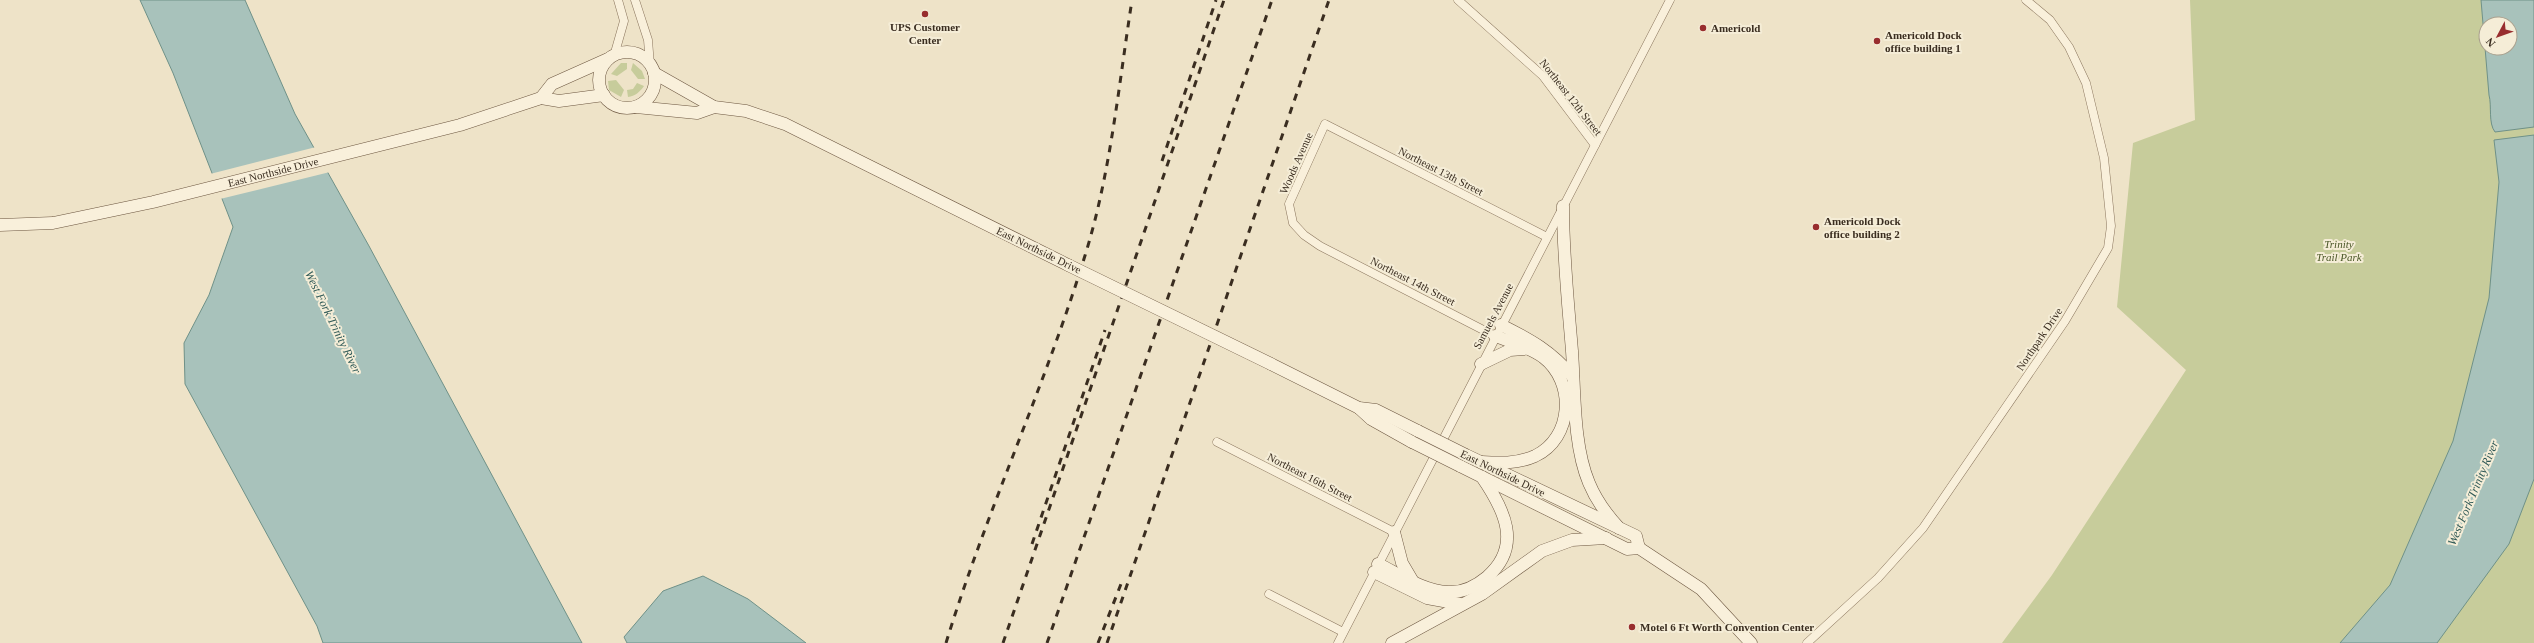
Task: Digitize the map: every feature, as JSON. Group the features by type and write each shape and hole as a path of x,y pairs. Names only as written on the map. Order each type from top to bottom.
{"street":[{"path":"618,0 624,21 612,57 600,73 599,82 604,96 613,105 622,108 636,107 648,99 653,92 652,69 648,40 635,0"},
{"name":"Northeast 12th Street","path":"1458,0 1543,76 1595,145"},
{"name":"Samuels Avenue","path":"1338,643 1670,0"},
{"name":"Northpark Drive","path":"1807,643 1884,573 1923,528 2065,322 2108,248 2111,226 2105,164 2086,83 2069,47 2050,20 2026,0"},
{"path":"541,98 552,84 612,57 627,52 636,54 652,69"},
{"name":"East Northside Drive","path":"652,69 714,107 746,111 785,124 1359,408 1371,420 1412,442 1608,538 1627,549 1639,548 1701,589 1751,643"},
{"name":"East Northside Drive","path":"0,225 53,223 153,202 435,131 541,98 559,101 604,96"},
{"name":"East Northside Drive","path":"636,107 698,113 714,107"},
{"name":"Northeast 13th Street","path":"1325,124 1547,237"},
{"name":"Woods Avenue","path":"1320,246 1304,235 1293,223 1289,204 1325,124"},
{"path":"1563,206 1563,252 1573,377 1582,463 1589,483 1600,505 1619,528"},
{"name":"Northeast 14th Street","path":"1320,246 1496,336"},
{"path":"1501,325 1541,345 1560,361 1573,377"},
{"path":"1481,462 1514,463 1536,456 1552,442 1562,427 1566,412 1566,398 1560,377 1543,357 1496,336"},
{"path":"1481,364 1510,350 1526,349"},
{"name":"East Northside Drive","path":"1359,408 1376,410 1466,455 1636,536 1639,548"},
{"name":"Northeast 16th Street","path":"1217,442 1394,532"},
{"path":"1376,568 1412,580 1438,591 1458,592 1479,584 1499,564 1506,546 1507,530 1496,499 1481,476"},
{"path":"1394,532 1400,559 1412,580"},
{"path":"1392,643 1460,604 1482,594 1542,551 1572,540 1608,538"},
{"path":"1376,568 1427,598 1460,604"},
{"path":"1269,594 1343,632"}],"green space":[{"name":"Trinity Trail Park","path":"2190,0 2534,0 2534,643 2002,643 2052,575 2186,370 2117,307 2133,143 2195,120"},
{"path":"621,63 627,63 627,69 617,76 611,74"},
{"path":"633,63 642,71 645,79 638,79 631,70"},
{"path":"616,80 624,90 621,97 609,90 608,81"},
{"path":"637,83 644,86 633,96 628,97 627,90 633,89"}],"water":[{"name":"West Fork Trinity River","path":"140,0 245,0 295,114 369,246 582,643 323,643 317,626 185,384 184,343 209,295 233,227 173,73"},
{"path":"2481,0 2534,0 2534,127 2495,132 2491,119 2486,56 2518,56 2518,16 2482,16"},
{"name":"West Fork Trinity River","path":"2534,135 2534,479 2509,544 2437,643 2340,643 2390,585 2453,441 2489,298 2499,182 2494,140"},
{"path":"703,576 748,599 806,643 627,643 624,637 663,591"}],"pier":[{"path":"316,147 330,172 220,199 210,174"}],"railway":[{"path":"946,643 962,593 1054,348 1087,249 1108,157 1132,0"},
{"path":"1162,161 1216,0"},
{"path":"1003,643 1224,0"},
{"path":"1047,643 1272,0"},
{"path":"1107,643 1329,0"},
{"path":"1032,544 1105,330"},
{"path":"1098,643 1121,584"}],"place":[{"name":"UPS Customer Center","path":"925,14"},
{"name":"Americold","path":"1703,28"},
{"name":"Americold Dock office building 1","path":"1877,41"},
{"name":"Americold Dock office building 2","path":"1816,227"},
{"name":"Motel 6 Ft Worth Convention Center","path":"1632,627"}]}
